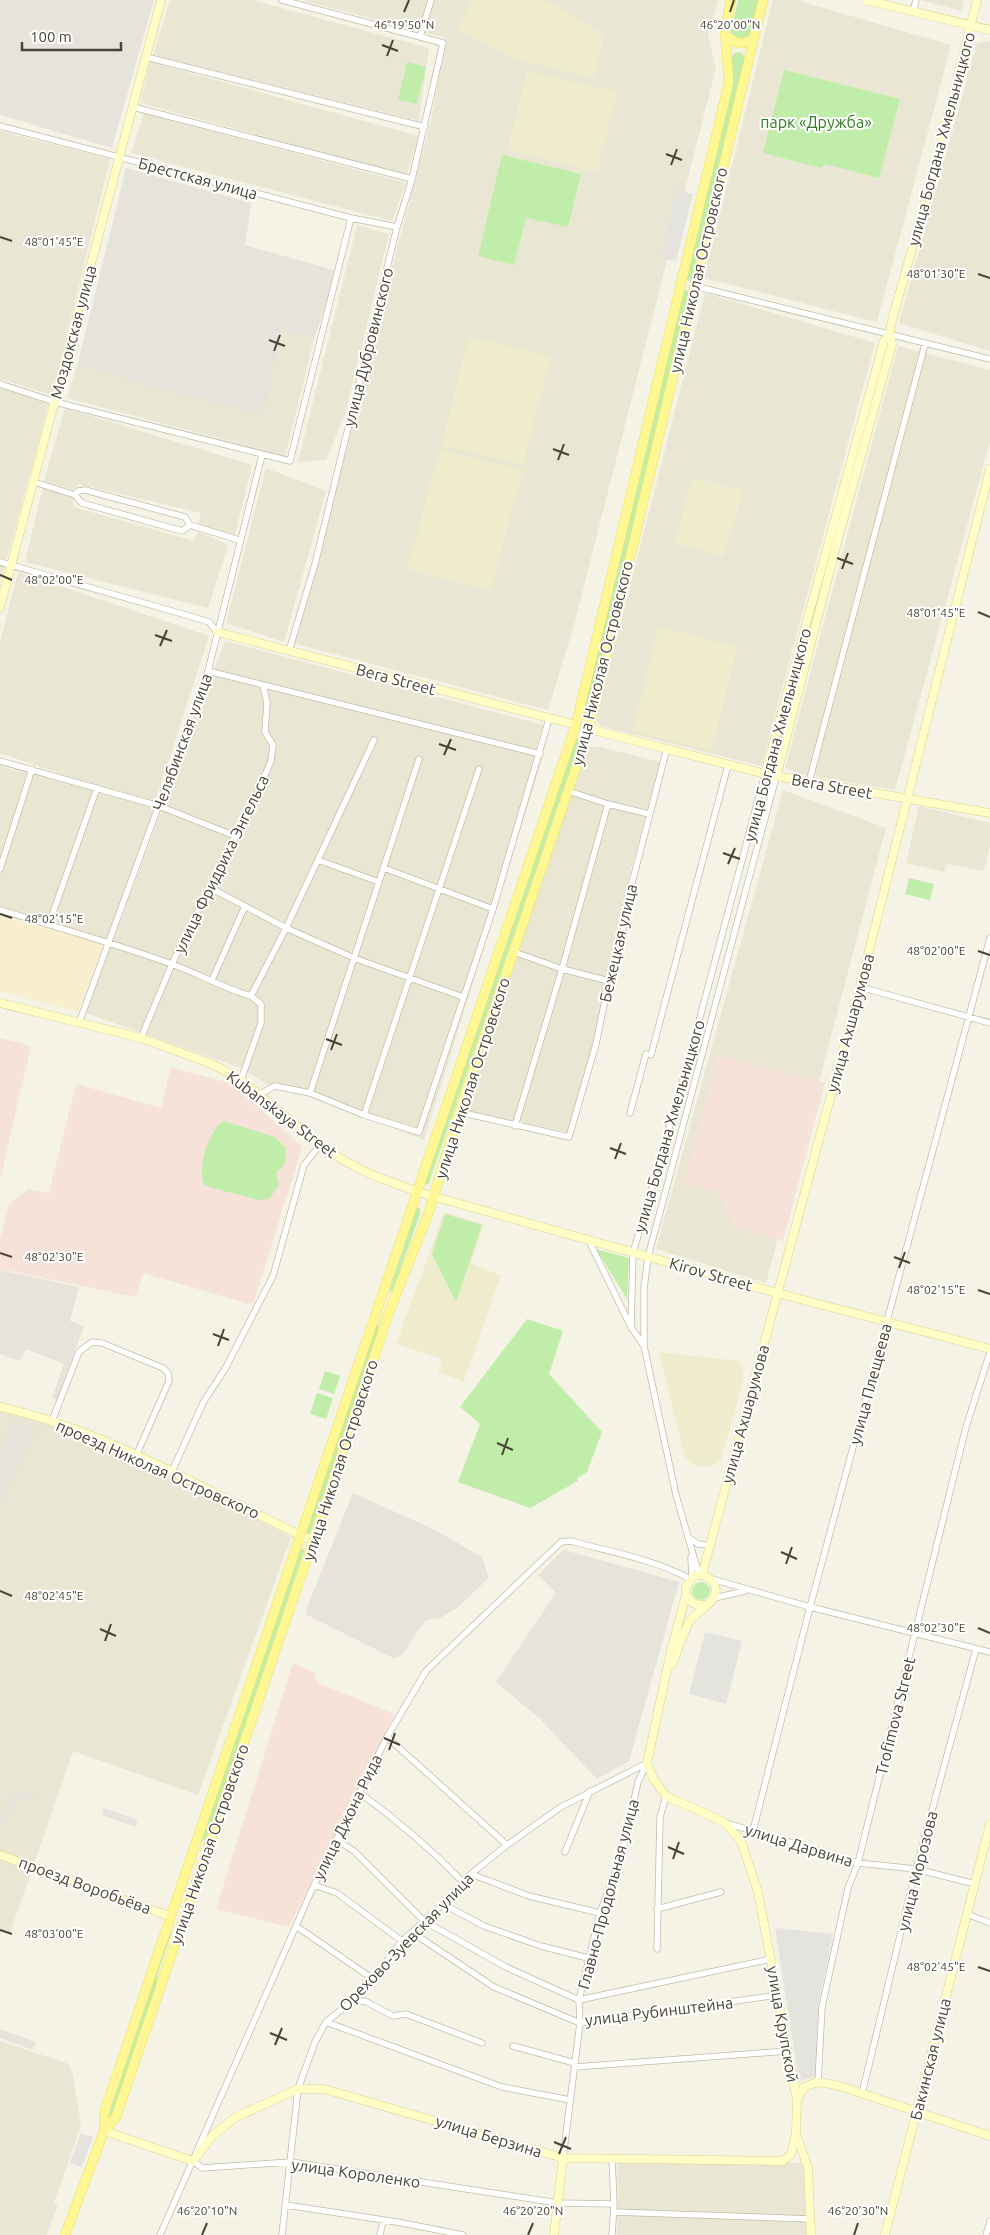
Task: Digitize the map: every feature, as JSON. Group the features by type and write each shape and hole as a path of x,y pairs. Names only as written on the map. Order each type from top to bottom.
{"main road":[{"name":"Моздокская улица","path":"0,606 161,0"},
{"name":"улица Николая Островского","path":"66,2235 104,2131 104,2113 169,1916 301,1536 377,1307 418,1192 576,725 729,82 725,23 731,0"},
{"name":"улица Николая Островского","path":"104,2131 116,2117 313,1541 389,1312 429,1212 459,1112 589,729 748,54 763,0"},
{"path":"866,0 990,30"},
{"name":"улица Богдана Хмельницкого","path":"776,777 884,341 890,336 893,316 977,0"},
{"path":"726,36 742,44 752,39"},
{"path":"727,54 743,48 748,54"},
{"path":"681,282 694,286"},
{"name":"улица Ахшарумова","path":"696,1576 710,1545 860,987 990,469"},
{"name":"улица Богдана Хмельницкого","path":"765,774 834,538"},
{"name":"Bera Street","path":"217,632 576,725"},
{"path":"576,725 589,729"},
{"name":"Bera Street","path":"589,729 776,777 990,813"},
{"name":"Kubanskaya Street","path":"0,1003 141,1038 212,1064 241,1080 260,1094 320,1145 370,1174 433,1196"},
{"name":"Kirov Street","path":"433,1196 589,1241 990,1351"},
{"path":"377,1307 389,1312"},
{"name":"проезд Николая Островского","path":"0,1407 52,1420 85,1432 172,1471 313,1541"},
{"path":"666,1678 689,1622 697,1612 711,1601 716,1588 711,1579 696,1576 686,1586 686,1595 654,1725 647,1763 653,1778 666,1796"},
{"path":"686,1595 688,1600 697,1605 711,1601"},
{"name":"улица Дарвина","path":"666,1796 724,1822"},
{"name":"улица Крупской","path":"724,1822 741,1841 758,1892 797,2100 796,2134 808,2168 811,2235"},
{"name":"Бакинская улица","path":"885,2235 990,1824"},
{"name":"проезд Воробьёва","path":"0,1855 169,1916"},
{"path":"191,1857 204,1862"},
{"path":"169,1916 183,1921"},
{"path":"797,2100 804,2087 818,2082 917,2111 990,2136"},
{"name":"улица Берзина","path":"193,2161 213,2135 236,2118 298,2089 324,2089 563,2158 783,2161 791,2154 796,2134"},
{"name":"улица Короленко","path":"104,2131 193,2161"},
{"name":"Главно-Продольная улица","path":"554,2235 563,2158"}],"street":[{"path":"282,0 420,37 431,0"},
{"path":"913,12 916,0"},
{"name":"улица Дубровинского","path":"289,651 315,564 397,227 412,179 444,43 420,37"},
{"path":"146,57 425,126"},
{"path":"133,107 412,179"},
{"name":"Брестская улица","path":"0,126 351,218 397,227"},
{"path":"0,384 55,402 290,461 351,218"},
{"path":"694,286 890,336 990,359"},
{"path":"809,782 925,344"},
{"name":"Челябинская улица","path":"79,1023 208,671 239,540 262,455"},
{"path":"34,482 75,495 82,503 182,531 190,525"},
{"path":"75,495 78,491 85,490 185,517 190,525 239,540"},
{"path":"0,562 186,614 210,622 217,632"},
{"path":"208,671 540,754"},
{"name":"улица Фридриха Энгельса","path":"141,1038 172,964 209,887 249,813 271,761 273,745 265,732 267,703 263,685"},
{"path":"260,1094 275,1086 310,1093 364,1115 419,1132 494,909 549,719"},
{"path":"251,996 286,928 374,740"},
{"name":"Бежецкая улица","path":"515,1126 569,1138 596,1044 609,980 624,932 626,906 667,748"},
{"path":"310,1093 419,759"},
{"path":"0,761 160,806 236,836"},
{"path":"630,1113 649,1054 728,765"},
{"path":"0,869 32,769"},
{"path":"364,1115 479,769"},
{"name":"улица Богдана Хмельницкого","path":"631,1326 633,1253 688,1062 765,774"},
{"name":"улица Богдана Хмельницкого","path":"644,1346 644,1288 648,1257 776,777"},
{"path":"49,924 97,788"},
{"path":"568,791 608,804 649,814"},
{"path":"459,1112 515,1126 562,969 608,804"},
{"path":"318,860 379,882"},
{"path":"384,868 494,909"},
{"path":"209,887 286,928 354,958 464,997"},
{"path":"212,980 245,906"},
{"path":"0,910 110,942 172,964 212,980 230,990 251,996 262,1004 261,1023 241,1080"},
{"name":"улица Плещеева","path":"753,1831 810,1607 990,938"},
{"path":"514,952 562,969 609,980"},
{"path":"860,987 990,1023"},
{"path":"172,1471 204,1401 226,1370 273,1276 304,1165 320,1145"},
{"path":"589,1241 631,1326 644,1346 676,1495 690,1545 696,1576"},
{"path":"52,1420 79,1352 92,1342 102,1343 162,1368 168,1373 168,1381 136,1456"},
{"name":"Trofimova Street","path":"818,2082 822,2007 848,1888 858,1863 966,1427 990,1351"},
{"path":"688,1537 698,1544 710,1545"},
{"name":"улица Джона Рида","path":"160,2235 314,1885 387,1737 426,1671 561,1542 571,1541 696,1576"},
{"path":"711,1579 810,1607 990,1652"},
{"path":"711,1601 747,1590"},
{"name":"улица Морозова","path":"862,2094 916,1869 976,1649"},
{"path":"387,1737 506,1845"},
{"name":"Орехово-Зуевская улица","path":"282,2235 298,2089 316,2042 326,2022 351,2002 373,1979 402,1941 443,1904 471,1874 506,1845 561,1806 647,1763"},
{"name":"Главно-Продольная улица","path":"563,2158 580,2023 579,2000 600,1912 622,1853 638,1782 647,1763"},
{"path":"565,1852 590,1791"},
{"path":"360,1792 405,1827 438,1856 463,1882"},
{"path":"657,1949 660,1817 666,1796"},
{"name":"улица Дарвина","path":"724,1822 858,1863 916,1869 975,1884"},
{"path":"337,1840 354,1851 424,1921 447,1932 506,1968 579,2000 771,1959"},
{"path":"471,1874 529,1896 600,1912"},
{"path":"314,1885 337,1893 402,1941"},
{"path":"657,1909 721,1892"},
{"path":"443,1904 484,1926 541,1946 588,1958"},
{"path":"967,1914 990,1922"},
{"path":"296,1926 327,1950 373,1979"},
{"name":"улица Рубинштейна","path":"413,1933 494,1987 580,2023 778,1995"},
{"path":"351,2002 365,2001 393,2016 406,2014 482,2043"},
{"path":"326,2022 502,2087 570,2100"},
{"path":"512,2046 575,2065 788,2051"},
{"path":"612,2158 614,2204 612,2235"},
{"name":"улица Короленко","path":"193,2161 202,2168 291,2162 558,2203 614,2204"},
{"path":"286,2205 463,2235"},
{"path":"614,2212 810,2219"},
{"path":"380,2235 383,2220"},
{"path":"986,2235 990,2220"}],"shaded area":[{"path":"0,0 154,0 112,148 0,115"},
{"path":"170,0 252,0 429,48 419,121 153,55"},
{"path":"301,0 718,0 708,36 716,68 574,625 548,710 293,643 432,116 446,38"},
{"path":"470,0 545,0 604,34 595,78 514,59 458,30"},
{"path":"773,0 796,0 951,45 877,322 704,278"},
{"path":"919,0 964,0 962,11"},
{"path":"990,41 990,351 899,323 977,43"},
{"path":"150,62 418,136 407,175 140,103"},
{"path":"527,71 617,92 597,172 508,149"},
{"path":"144,113 406,183 392,221 131,153"},
{"path":"0,131 110,159 52,395 0,379"},
{"path":"126,168 251,203 245,245 337,271 314,339 281,330 264,414 139,383 78,363"},
{"path":"676,190 693,194 676,261 661,258"},
{"path":"357,225 389,234 345,414 326,460 298,462"},
{"path":"705,293 875,343 761,766 601,726 596,720"},
{"path":"281,329 314,339 285,456 67,398 78,363 139,383"},
{"path":"468,337 551,356 523,465 442,446"},
{"path":"898,346 990,370 990,441 895,790 801,774 785,768"},
{"path":"0,387 49,402 0,584"},
{"path":"65,408 252,465 235,535 198,524 201,513 78,484 74,490 44,481"},
{"path":"440,450 523,470 490,591 407,569"},
{"path":"266,468 326,491 284,642 226,623"},
{"path":"693,477 743,491 724,557 674,543"},
{"path":"43,487 74,499 73,507 194,541 198,531 228,545 208,608 25,562"},
{"path":"18,572 209,636 155,802 67,776 0,753 0,643"},
{"path":"659,627 737,647 712,751 633,731"},
{"path":"225,641 543,725 535,751 543,757 424,1140 315,1098 289,1090 276,1090 241,1068 86,1013"},
{"path":"585,747 601,747 660,762 630,873 573,1133 461,1110"},
{"path":"0,766 156,808 108,939 0,909"},
{"path":"783,790 886,828 766,1283 656,1249"},
{"path":"919,806 990,823 990,846 984,871 947,864 944,872 906,863"},
{"path":"0,916 104,944 78,1012 0,991"},
{"path":"0,1038 31,1046 0,1180"},
{"path":"718,1055 825,1083 783,1241 736,1228 718,1193 684,1182"},
{"path":"171,1067 233,1084 302,1147 253,1305 143,1273 136,1297 0,1269 0,1240 9,1204 28,1189 49,1193 76,1084 161,1108"},
{"path":"444,1212 484,1224 471,1264 501,1275 464,1381 438,1372 442,1359 396,1344"},
{"path":"0,1270 79,1287 70,1321 84,1326 57,1400 52,1398 64,1364 26,1349 20,1361 0,1354"},
{"path":"659,1352 739,1361 744,1377 721,1460 711,1466 697,1466 685,1458"},
{"path":"0,1407 19,1411 184,1480 291,1537 198,1795 73,1751 10,1933 0,1929"},
{"path":"12,1420 36,1429 0,1506 0,1452"},
{"path":"353,1493 433,1529 482,1557 489,1578 457,1608 442,1617 426,1620 401,1656 393,1658 307,1615 306,1610"},
{"path":"564,1550 679,1582 629,1761 597,1779 540,1719 496,1682 556,1593 538,1575"},
{"path":"705,1632 742,1641 726,1704 689,1694"},
{"path":"293,1663 316,1673 315,1677 318,1683 395,1714 289,1927 216,1909"},
{"path":"34,1791 35,1797 16,1801 0,1829 0,1816 11,1795"},
{"path":"104,1808 138,1820 135,1827 102,1815"},
{"path":"775,1928 833,1934 818,2006 817,2076 799,2081"},
{"path":"0,2029 36,2042 34,2050 0,2038"},
{"path":"0,2041 69,2064 73,2076 81,2125 54,2203 58,2204 47,2235 0,2235"},
{"path":"81,2133 93,2137 82,2167 70,2163"},
{"path":"617,2163 804,2163 806,2235 617,2235"}],"green space":[{"path":"738,0 759,0 749,37 745,41 732,35 731,32"},
{"path":"741,52 745,57 693,278 689,280 687,279 732,84 732,57 735,53"},
{"path":"407,62 426,67 417,104 398,100"},
{"name":"парк «Дружба»","path":"784,70 900,99 879,178 825,164 821,168 763,153"},
{"path":"502,155 581,174 568,227 518,216 526,218 514,265 478,256"},
{"path":"687,290 689,292 588,717 583,719 581,718 682,291"},
{"path":"832,539 836,541 775,760 773,760"},
{"path":"576,738 580,742 429,1183 426,1185 425,1182"},
{"path":"909,878 934,884 930,900 905,894"},
{"path":"224,1121 275,1137 286,1148 285,1164 276,1173 279,1185 269,1199 259,1200 205,1186 202,1170 206,1150 213,1132"},
{"path":"417,1207 420,1209 420,1214 393,1290 389,1292"},
{"path":"445,1214 482,1225 456,1302 432,1254"},
{"path":"596,1249 629,1258 627,1299"},
{"path":"527,1319 563,1331 549,1374 602,1432 587,1472 577,1478 578,1481 530,1508 458,1482 480,1424 460,1407"},
{"path":"377,1324 381,1327 310,1533 306,1534 305,1533"},
{"path":"325,1371 340,1376 334,1394 319,1389"},
{"path":"317,1393 333,1398 326,1419 310,1414"},
{"path":"303,1548 304,1551 208,1838 203,1840 299,1549"},
{"path":"701,1582 707,1585 710,1591 707,1597 701,1600 695,1597 692,1591 695,1585"},
{"path":"171,1930 172,1932 158,1973 156,1992 113,2116 110,2119 106,2114"}]}
